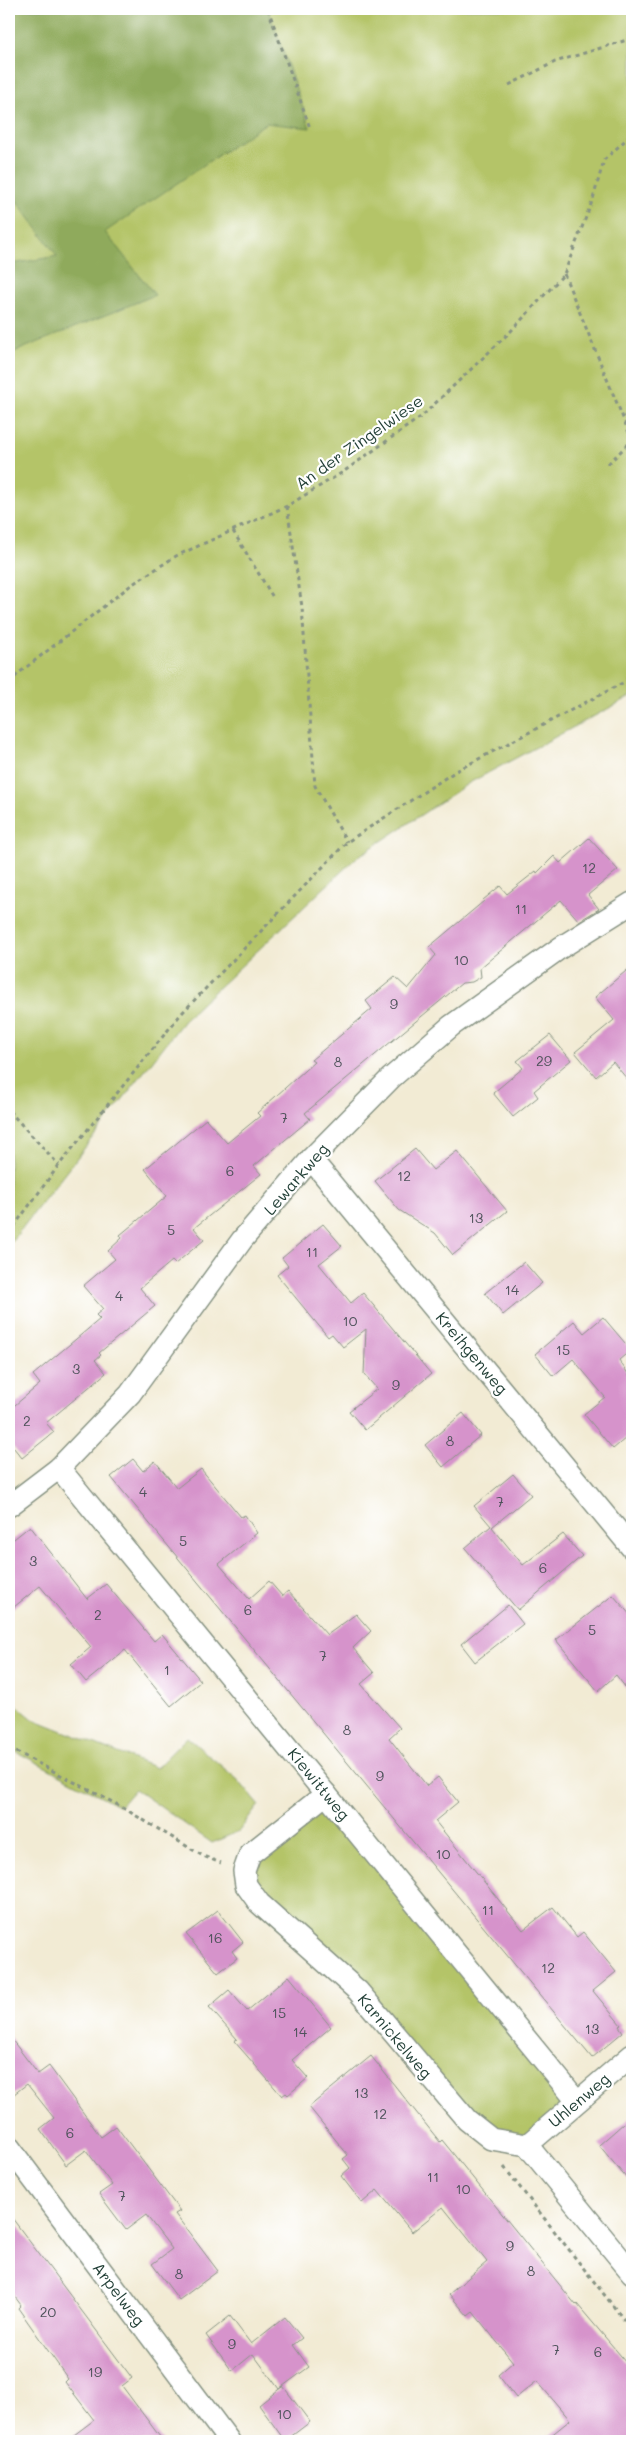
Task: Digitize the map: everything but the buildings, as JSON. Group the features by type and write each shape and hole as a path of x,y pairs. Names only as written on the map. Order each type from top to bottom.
{"street":[{"name":"Lewarkweg","path":"9,1506 59,1468 130,1394 242,1240 311,1159 391,1078 451,1026 560,948 628,913"},
{"name":"Kreihgenweg","path":"311,1159 632,1548"},
{"name":"Kiewittweg","path":"59,1468 577,2102"},
{"path":"244,1871 250,1854 326,1794"},
{"name":"Karnickelweg","path":"244,1871 246,1885 259,1903 358,1992 467,2120 491,2139 526,2145"},
{"name":"Uhlenweg","path":"526,2145 632,2056"},
{"path":"526,2145 632,2273"},
{"name":"Arpelweg","path":"9,2147 229,2441"}],"path":[{"path":"268,9 310,128"},
{"path":"509,85 555,62 627,40 632,41"},
{"name":"An der Zingelwiese","path":"9,683 18,673 131,585 176,556 288,506 343,472 422,416 511,331 564,274 593,199 604,160 632,134"},
{"path":"564,274 632,440 608,464"},
{"path":"288,506 302,607 315,786 347,842"},
{"path":"233,531 274,599"},
{"path":"9,1233 59,1165 181,1014 347,842 456,771 632,678"},
{"path":"9,1111 59,1165"},
{"path":"9,1748 120,1806 203,1856 244,1871"},
{"path":"498,2159 632,2330"}],"green space":[{"path":"9,9 632,9 632,696 469,783 356,858 186,1018 9,1245"},
{"path":"9,9 268,9 310,128 266,123 105,232 155,295 9,354 9,267 12,264 57,256 9,190"},
{"path":"9,1699 33,1719 156,1768 187,1737 238,1780 259,1805 239,1831 212,1843 135,1789 120,1806 9,1748"},
{"path":"326,1794 577,2101 527,2145 491,2139 358,1991 259,1903 250,1854"}]}
